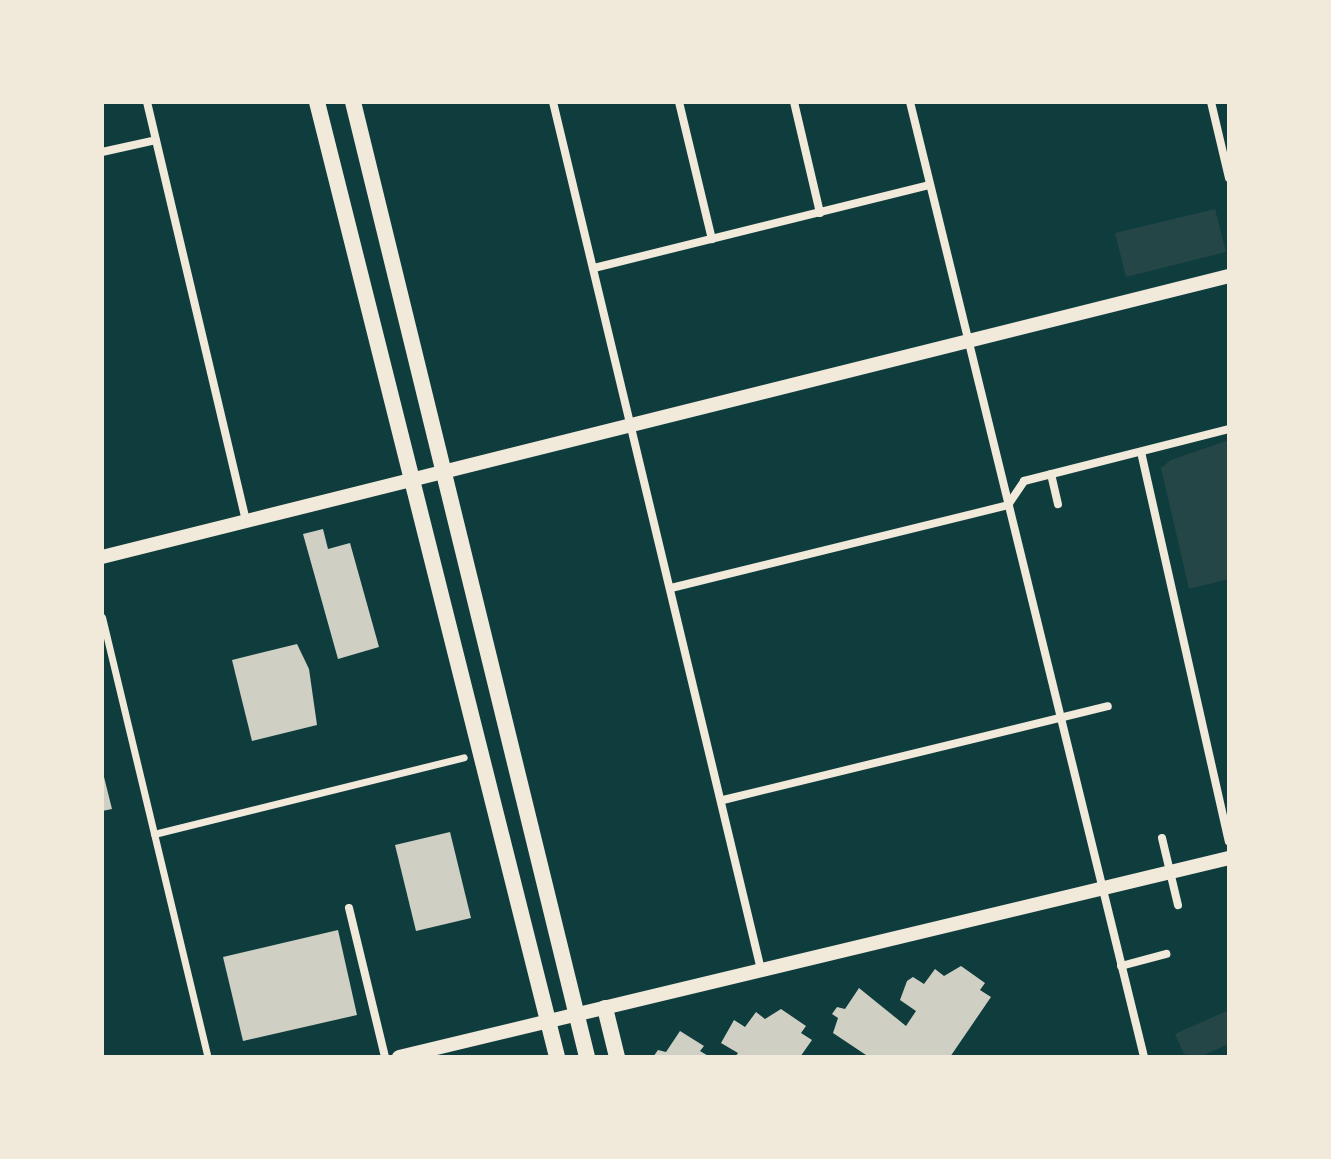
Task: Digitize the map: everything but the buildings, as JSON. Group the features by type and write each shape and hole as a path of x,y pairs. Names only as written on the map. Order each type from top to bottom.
{"main road":[{"path":"317,102 557,1057"},
{"path":"353,102 440,472 587,1057"},
{"path":"605,1008 617,1057"}],"street":[{"path":"147,102 246,520"},
{"path":"553,102 723,800 761,970"},
{"path":"679,102 712,239"},
{"path":"794,102 820,213"},
{"path":"910,102 1144,1057"},
{"path":"1211,102 1229,178"},
{"path":"102,152 156,140"},
{"path":"594,268 930,185"},
{"path":"102,557 1229,276"},
{"path":"671,588 1008,505 1024,481 1229,429"},
{"path":"1141,452 1229,841"},
{"path":"1051,474 1058,504"},
{"path":"102,617 208,1057"},
{"path":"723,800 1108,706"},
{"path":"154,834 464,757"},
{"path":"1162,838 1178,905"},
{"path":"399,1057 1229,858"},
{"path":"349,908 385,1057"},
{"path":"1121,966 1166,954"}],"shaded area":[{"path":"1215,209 1226,252 1126,277 1115,233"},
{"path":"1229,440 1229,579 1189,589 1161,468 1171,460"},
{"path":"1229,1010 1229,1044 1199,1057 1184,1054 1175,1034"}]}
